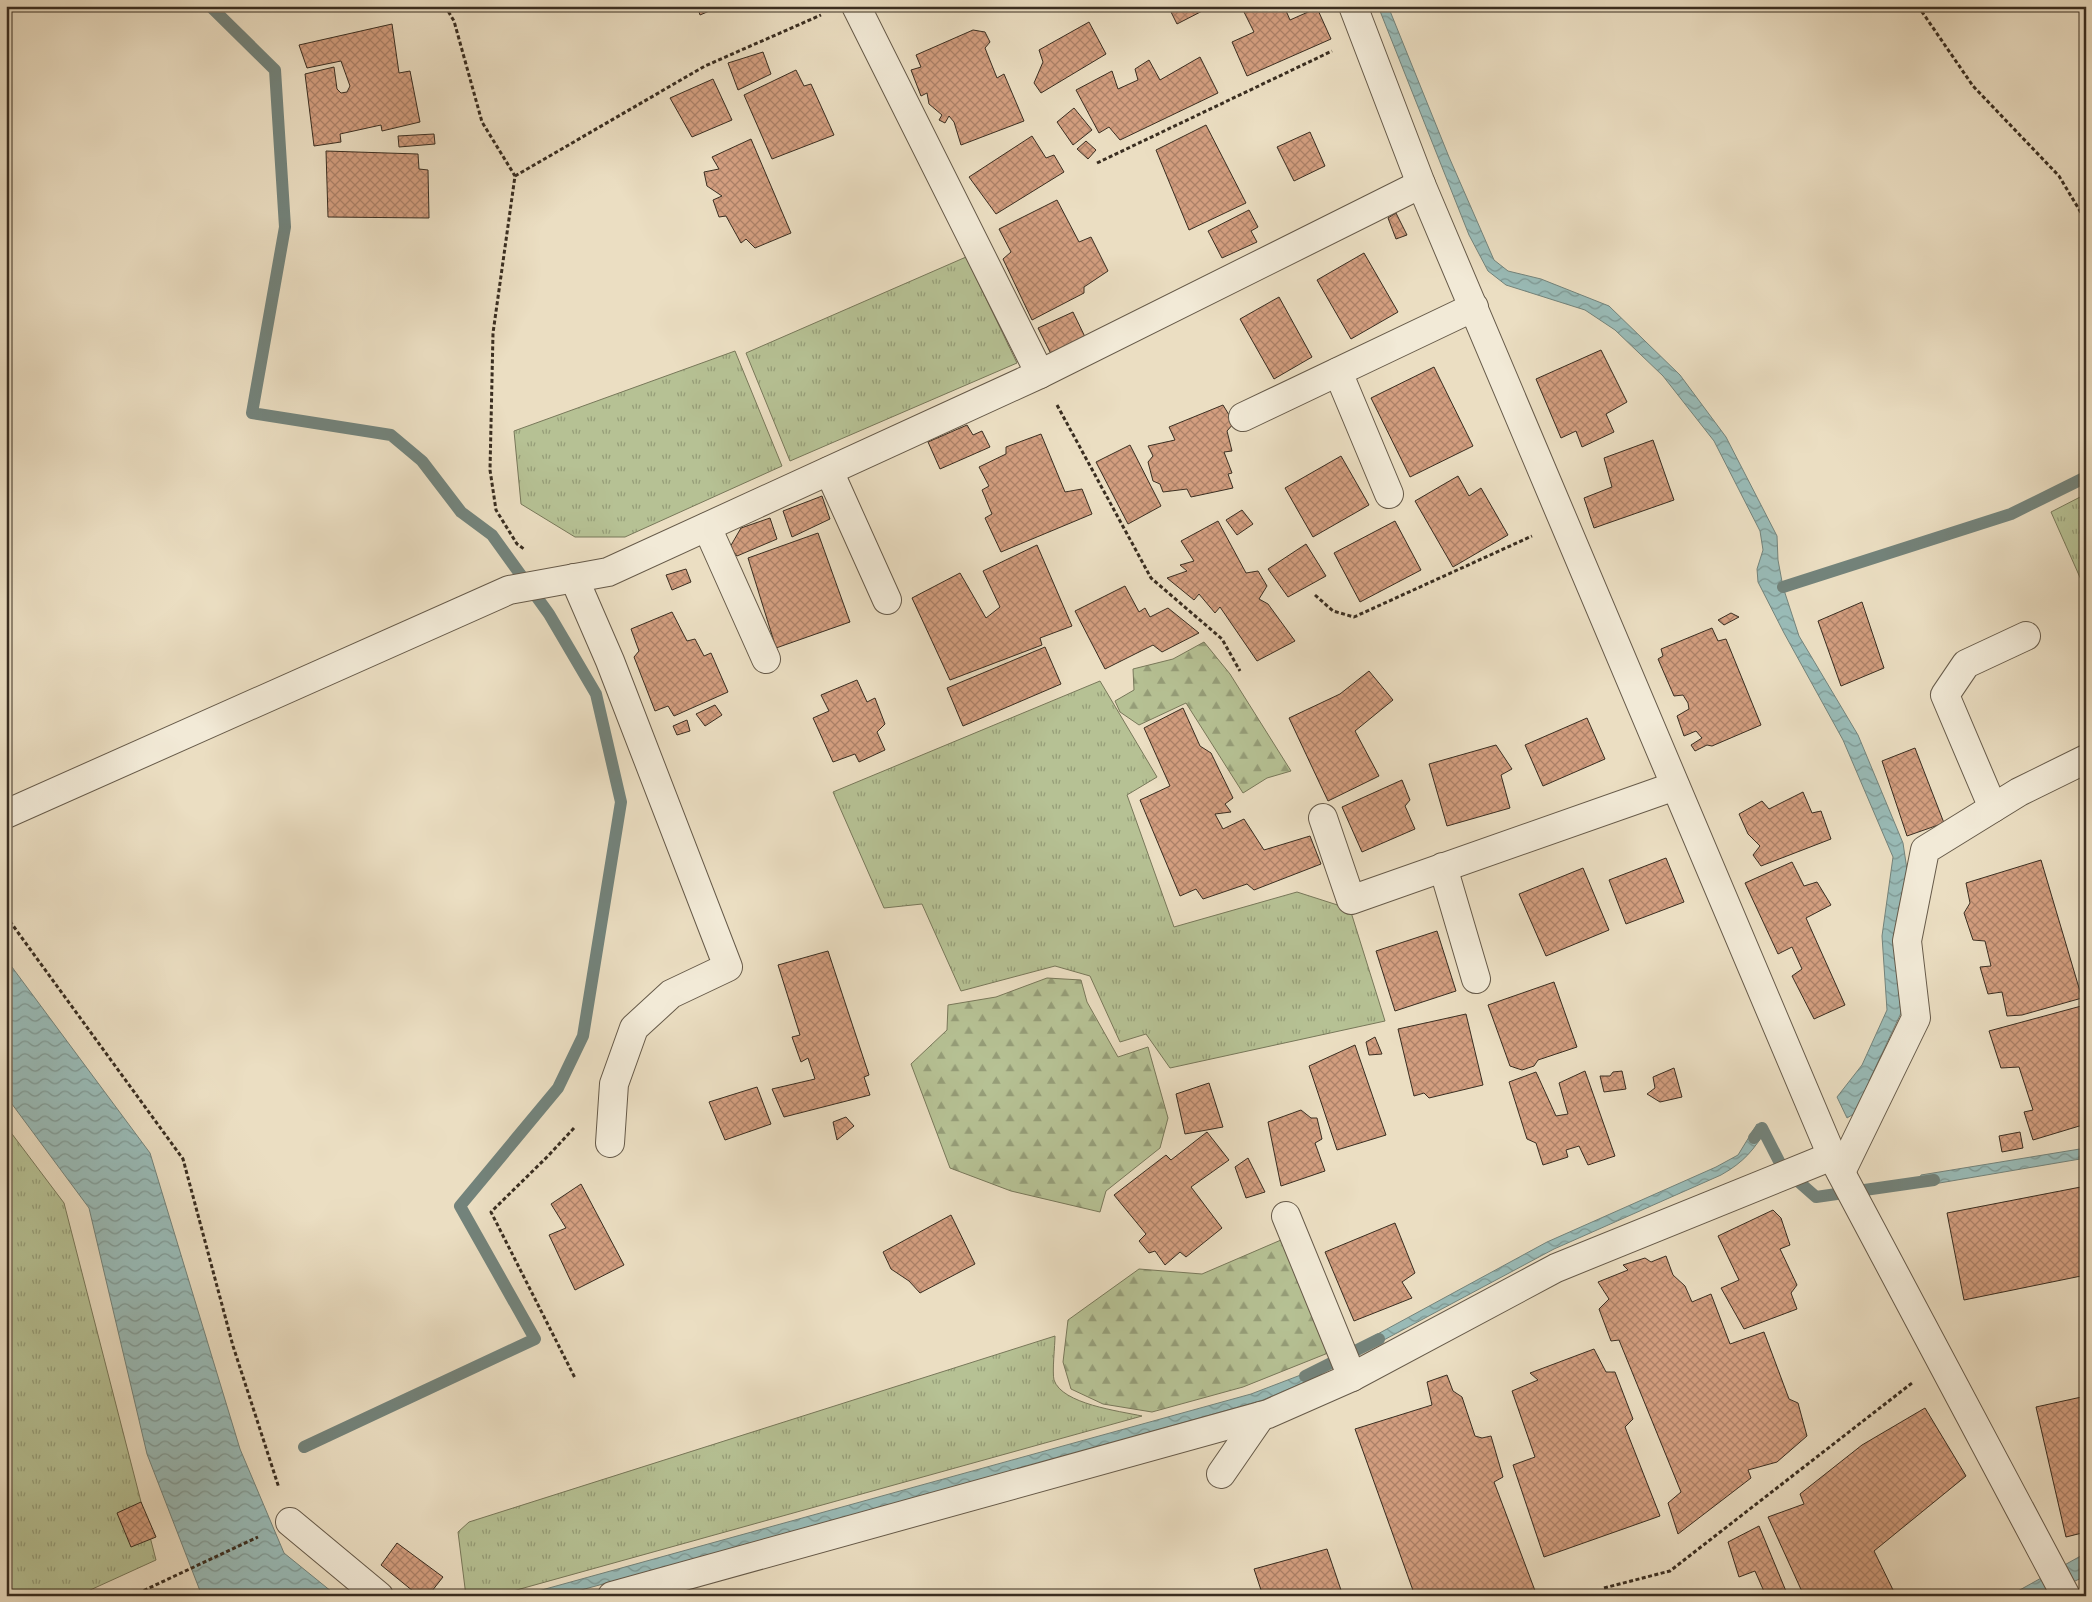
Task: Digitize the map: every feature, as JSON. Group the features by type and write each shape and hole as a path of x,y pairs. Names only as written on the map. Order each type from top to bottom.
{"street":[{"path":"856,6 1040,374"},
{"path":"1353,6 1421,184 1836,1164 2066,1596"},
{"path":"6,814 509,590 608,572 1040,374 1421,184"},
{"path":"1243,417 1474,307"},
{"path":"1338,372 1389,494"},
{"path":"829,471 887,600"},
{"path":"707,527 766,659"},
{"path":"567,579 610,661 728,967 670,994 634,1028 614,1084 610,1143"},
{"path":"1993,808 1945,695 1966,664 2026,636"},
{"path":"612,1596 1261,1416 1352,1377 1556,1268 1836,1164 1916,1018 1907,941 1925,850 2018,792 2086,759"},
{"path":"1322,818 1351,900 1676,786"},
{"path":"1443,867 1476,979"},
{"path":"1286,1216 1352,1377"},
{"path":"1221,1474 1261,1416"},
{"path":"290,1522 379,1596"}],"path":[{"path":"445,6 454,21 482,122 515,176 493,333 490,470 496,510 517,544 567,579"},
{"path":"1918,6 1973,86 2059,176 2086,222"},
{"path":"515,176 705,66 822,14"},
{"path":"1097,163 1364,36"},
{"path":"1040,374 1151,578 1222,639 1240,671"},
{"path":"1315,595 1333,612 1354,617 1564,522"},
{"path":"6,916 184,1159 233,1346 290,1522 132,1596"},
{"path":"574,1127 548,1156 491,1212 575,1378"},
{"path":"1604,1588 1670,1571 1941,1361"}],"green space":[{"path":"966,257 1017,363 790,461 746,353"},
{"path":"735,351 782,466 625,537 575,537 521,504 514,431"},
{"path":"2086,494 2086,591 2051,512"},
{"path":"1204,642 1230,674 1291,771 1267,778 1243,793 1186,703 1139,725 1120,712 1115,701 1134,690 1133,669 1173,659"},
{"path":"1100,681 1157,777 1127,795 1174,927 1297,892 1350,909 1385,1021 1170,1068 1146,1034 1120,1042 1090,976 1055,966 961,991 922,904 884,908 833,792"},
{"path":"1047,978 1081,980 1087,1002 1118,1057 1148,1047 1168,1118 1160,1148 1106,1191 1100,1212 1011,1191 950,1168 911,1064 947,1030 948,1005 996,997"},
{"path":"6,1126 64,1203 156,1560 77,1596 6,1596"},
{"path":"1281,1240 1333,1351 1243,1387 1152,1412 1103,1404 1071,1389 1063,1362 1068,1320 1139,1269 1202,1274"},
{"path":"1055,1336 1053,1376 1059,1388 1079,1401 1106,1409 1142,1416 495,1596 466,1596 458,1532 469,1522"}],"water":[{"path":"1378,6 1388,6 1449,157 1494,260 1508,271 1541,279 1609,306 1680,375 1726,437 1777,536 1778,560 1783,587 1799,636 1858,735 1903,843 1909,883 1894,933 1901,1013 1870,1079 1867,1106 1847,1118 1837,1097 1862,1065 1887,1010 1882,936 1893,857 1843,740 1758,582 1757,569 1763,550 1760,531 1714,441 1663,376 1615,330 1585,310 1506,285 1488,271 1469,235"},
{"path":"6,959 150,1153 240,1449 284,1553 337,1596 202,1596 147,1454 89,1208 6,1096"},
{"path":"1757,1124 1767,1128 1758,1143 1748,1155 1721,1175 1554,1249 1367,1349 1363,1342 1547,1242 1716,1167 1738,1155"},
{"path":"2086,1148 2086,1158 1916,1187 1921,1175"},
{"path":"1319,1368 1321,1375 1263,1400 879,1509 559,1596 520,1596 1251,1394"},
{"path":"2086,1553 2086,1576 2042,1596 2009,1596"}],"building":[{"path":"697,6 721,6 700,15"},
{"path":"1168,6 1212,6 1177,24"},
{"path":"1255,6 1284,6 1290,20 1317,8 1331,39 1247,76 1232,42 1254,32 1244,12"},
{"path":"1089,22 1106,54 1041,93 1034,83 1043,62 1039,50"},
{"path":"392,24 399,73 410,71 420,122 382,131 381,125 340,134 341,142 314,146 305,74 334,67 337,89 341,93 347,92 350,86 341,61 307,68 299,45"},
{"path":"973,30 985,32 990,42 985,48 997,78 1004,74 1024,121 961,145 954,122 949,116 945,123 939,120 942,115 929,104 927,93 921,96 911,70 921,67 916,55"},
{"path":"763,52 771,74 738,90 728,63"},
{"path":"1200,57 1218,93 1120,140 1109,127 1099,133 1076,90 1112,71 1118,89 1138,80 1135,69 1149,60 1160,80"},
{"path":"796,70 804,86 811,84 834,135 772,159 744,95"},
{"path":"713,79 732,120 692,137 670,98"},
{"path":"1074,108 1092,130 1073,145 1057,122"},
{"path":"1206,125 1246,203 1189,230 1156,150"},
{"path":"1310,132 1325,166 1294,181 1277,147"},
{"path":"434,134 435,144 399,147 398,136"},
{"path":"1032,136 1046,158 1054,155 1064,172 996,214 969,177"},
{"path":"751,139 791,233 755,248 746,239 741,243 726,216 719,217 713,200 722,196 707,186 704,172 719,169 712,157"},
{"path":"1086,141 1096,150 1088,159 1077,149"},
{"path":"326,151 418,154 419,169 428,170 429,218 328,217"},
{"path":"1057,200 1079,242 1091,237 1108,271 1084,287 1084,293 1032,320 1003,259 1011,252 999,229"},
{"path":"1249,210 1258,227 1251,231 1257,242 1222,258 1208,231"},
{"path":"1396,213 1407,235 1396,239 1388,218"},
{"path":"1364,253 1398,312 1351,339 1317,280"},
{"path":"1279,297 1312,357 1274,379 1240,319"},
{"path":"1073,312 1086,339 1052,356 1038,328"},
{"path":"1601,350 1627,402 1606,414 1614,432 1582,447 1576,431 1561,438 1536,379"},
{"path":"1434,367 1473,446 1410,477 1371,398"},
{"path":"1223,405 1234,423 1227,431 1232,451 1224,452 1232,473 1228,474 1233,488 1191,497 1187,489 1163,492 1160,484 1153,481 1148,462 1153,456 1148,446 1175,440 1169,427"},
{"path":"967,425 973,435 982,431 990,447 940,469 928,442"},
{"path":"1041,434 1065,492 1082,489 1092,514 1001,552 985,518 992,514 982,490 989,486 979,467 1006,454 1006,447"},
{"path":"1653,440 1674,500 1594,528 1584,498 1612,487 1604,458"},
{"path":"1130,445 1161,506 1128,524 1096,462"},
{"path":"1341,456 1369,505 1313,537 1285,488"},
{"path":"1458,476 1469,496 1481,488 1508,535 1453,567 1415,501"},
{"path":"822,496 830,519 792,537 783,511"},
{"path":"1242,510 1253,524 1237,535 1226,520"},
{"path":"770,518 777,539 737,556 730,547 741,528"},
{"path":"1218,521 1246,573 1258,571 1267,586 1259,599 1268,604 1295,641 1257,661 1220,607 1215,613 1199,594 1194,600 1167,578 1187,571 1180,565 1194,561 1181,541"},
{"path":"1395,521 1421,570 1360,602 1334,553"},
{"path":"818,533 850,622 776,648 748,558"},
{"path":"1306,544 1326,576 1288,597 1268,569"},
{"path":"1037,545 1072,626 1040,638 1042,645 950,680 912,598 960,573 986,618 1000,607 983,571"},
{"path":"686,569 691,582 672,590 666,575"},
{"path":"1125,586 1139,612 1145,608 1150,617 1168,608 1199,633 1162,652 1153,645 1105,669 1075,611"},
{"path":"1862,602 1884,668 1841,686 1818,621"},
{"path":"672,612 687,641 695,639 704,656 711,653 728,692 674,716 668,706 655,711 634,657 639,651 631,629"},
{"path":"1731,613 1739,617 1724,625 1718,620"},
{"path":"1712,628 1718,641 1726,639 1761,725 1712,746 1707,745 1695,751 1691,745 1702,738 1696,731 1684,736 1677,716 1689,709 1688,703 1683,695 1674,696 1658,659 1663,656 1661,649"},
{"path":"1045,647 1061,684 963,726 947,688"},
{"path":"1369,671 1393,700 1355,731 1379,776 1328,801 1289,718 1340,694"},
{"path":"857,680 867,702 875,698 885,724 877,732 885,750 859,762 855,754 833,762 813,718 829,711 821,695"},
{"path":"715,705 722,715 705,726 696,714"},
{"path":"1183,708 1200,746 1211,753 1233,798 1225,804 1231,812 1215,814 1223,829 1244,819 1264,850 1310,836 1321,864 1254,890 1247,884 1203,899 1196,889 1180,896 1140,800 1170,786 1144,728"},
{"path":"1587,718 1605,759 1543,786 1525,745"},
{"path":"687,720 690,731 677,735 673,726"},
{"path":"1496,745 1512,769 1501,775 1510,808 1447,826 1429,764"},
{"path":"1915,748 1944,823 1907,836 1882,761"},
{"path":"1402,780 1410,800 1405,806 1415,829 1362,852 1342,807"},
{"path":"1803,792 1812,813 1821,811 1831,839 1761,866 1753,855 1760,846 1748,834 1739,814 1762,801 1769,809"},
{"path":"1666,858 1684,902 1626,924 1609,880"},
{"path":"2041,860 2082,998 2022,1015 2007,1016 2002,992 1988,994 1980,967 1991,966 1985,941 1973,940 1964,913 1970,903 1966,883"},
{"path":"1792,862 1804,886 1817,882 1831,905 1806,918 1845,1005 1814,1019 1792,976 1802,969 1792,947 1778,954 1745,883"},
{"path":"1583,868 1609,930 1546,956 1519,894"},
{"path":"1437,931 1456,991 1395,1011 1376,951"},
{"path":"828,951 869,1075 864,1077 870,1095 784,1117 772,1089 815,1079 808,1058 801,1062 792,1037 800,1035 778,965"},
{"path":"1554,982 1577,1047 1538,1060 1534,1066 1522,1070 1510,1066 1488,1005"},
{"path":"2085,1005 2086,1124 2033,1140 2024,1112 2033,1110 2019,1067 2001,1068 1989,1031"},
{"path":"1466,1014 1483,1085 1429,1098 1424,1093 1414,1096 1398,1029"},
{"path":"1375,1037 1382,1054 1369,1055 1366,1042"},
{"path":"1355,1045 1386,1135 1337,1150 1309,1066"},
{"path":"1674,1068 1682,1097 1660,1102 1647,1094 1655,1088 1653,1077"},
{"path":"1585,1071 1615,1156 1588,1165 1579,1146 1566,1150 1568,1157 1543,1165 1536,1143 1527,1139 1509,1082 1536,1072 1556,1116 1568,1114 1559,1083"},
{"path":"1622,1071 1626,1089 1604,1092 1600,1076 1610,1076 1613,1072"},
{"path":"1209,1083 1223,1127 1185,1134 1176,1094"},
{"path":"757,1087 771,1124 725,1140 709,1102"},
{"path":"1301,1110 1311,1118 1317,1118 1322,1139 1315,1143 1325,1171 1281,1186 1268,1122"},
{"path":"846,1117 854,1126 837,1140 833,1122"},
{"path":"1207,1132 1229,1160 1191,1187 1222,1228 1186,1257 1180,1252 1165,1265 1155,1251 1149,1253 1139,1241 1146,1234 1114,1195 1166,1155 1171,1160"},
{"path":"2020,1132 2023,1148 2002,1152 1999,1136"},
{"path":"1248,1158 1265,1192 1246,1198 1235,1167"},
{"path":"581,1184 624,1265 575,1290 549,1235 566,1228 551,1204"},
{"path":"2086,1186 2086,1275 1964,1300 1947,1213"},
{"path":"1773,1210 1781,1218 1790,1245 1780,1249 1797,1285 1791,1293 1797,1309 1744,1329 1721,1288 1739,1280 1718,1236"},
{"path":"951,1215 975,1264 920,1293 909,1281 891,1269 883,1252"},
{"path":"1395,1223 1415,1273 1402,1282 1412,1298 1354,1321 1325,1252"},
{"path":"1666,1256 1673,1275 1685,1286 1692,1302 1711,1294 1730,1344 1764,1332 1789,1399 1798,1403 1807,1436 1777,1462 1748,1470 1751,1478 1678,1534 1668,1503 1681,1492 1619,1340 1611,1341 1599,1309 1609,1299 1598,1282 1628,1270 1623,1265 1645,1258 1651,1262"},
{"path":"1594,1349 1606,1372 1615,1372 1633,1419 1625,1427 1660,1516 1544,1557 1513,1465 1535,1457 1512,1391 1538,1380 1530,1373"},
{"path":"1447,1375 1453,1391 1462,1397 1475,1436 1482,1438 1491,1436 1503,1477 1494,1482 1537,1596 1415,1596 1355,1429 1432,1405 1427,1382"},
{"path":"2086,1396 2086,1532 2066,1537 2036,1407"},
{"path":"1925,1408 1966,1476 1874,1551 1896,1596 1804,1596 1768,1517 1804,1504 1800,1494 1862,1445"},
{"path":"141,1502 156,1537 131,1547 117,1513"},
{"path":"1759,1526 1788,1596 1766,1596 1755,1571 1739,1577 1728,1542"},
{"path":"397,1543 443,1577 428,1596 419,1596 381,1565"},
{"path":"1327,1549 1343,1596 1263,1596 1254,1569"}],"waterway":[{"path":"210,6 275,70 285,227 252,413 391,435 422,461 461,512 492,535 549,614 596,694 621,802 583,1036 558,1088 460,1206 535,1339 304,1447"},
{"path":"1783,587 2011,514 2086,477"},
{"path":"1754,1138 1762,1128 1782,1167 1816,1197 1934,1180"},
{"path":"1305,1376 1379,1339"}]}
